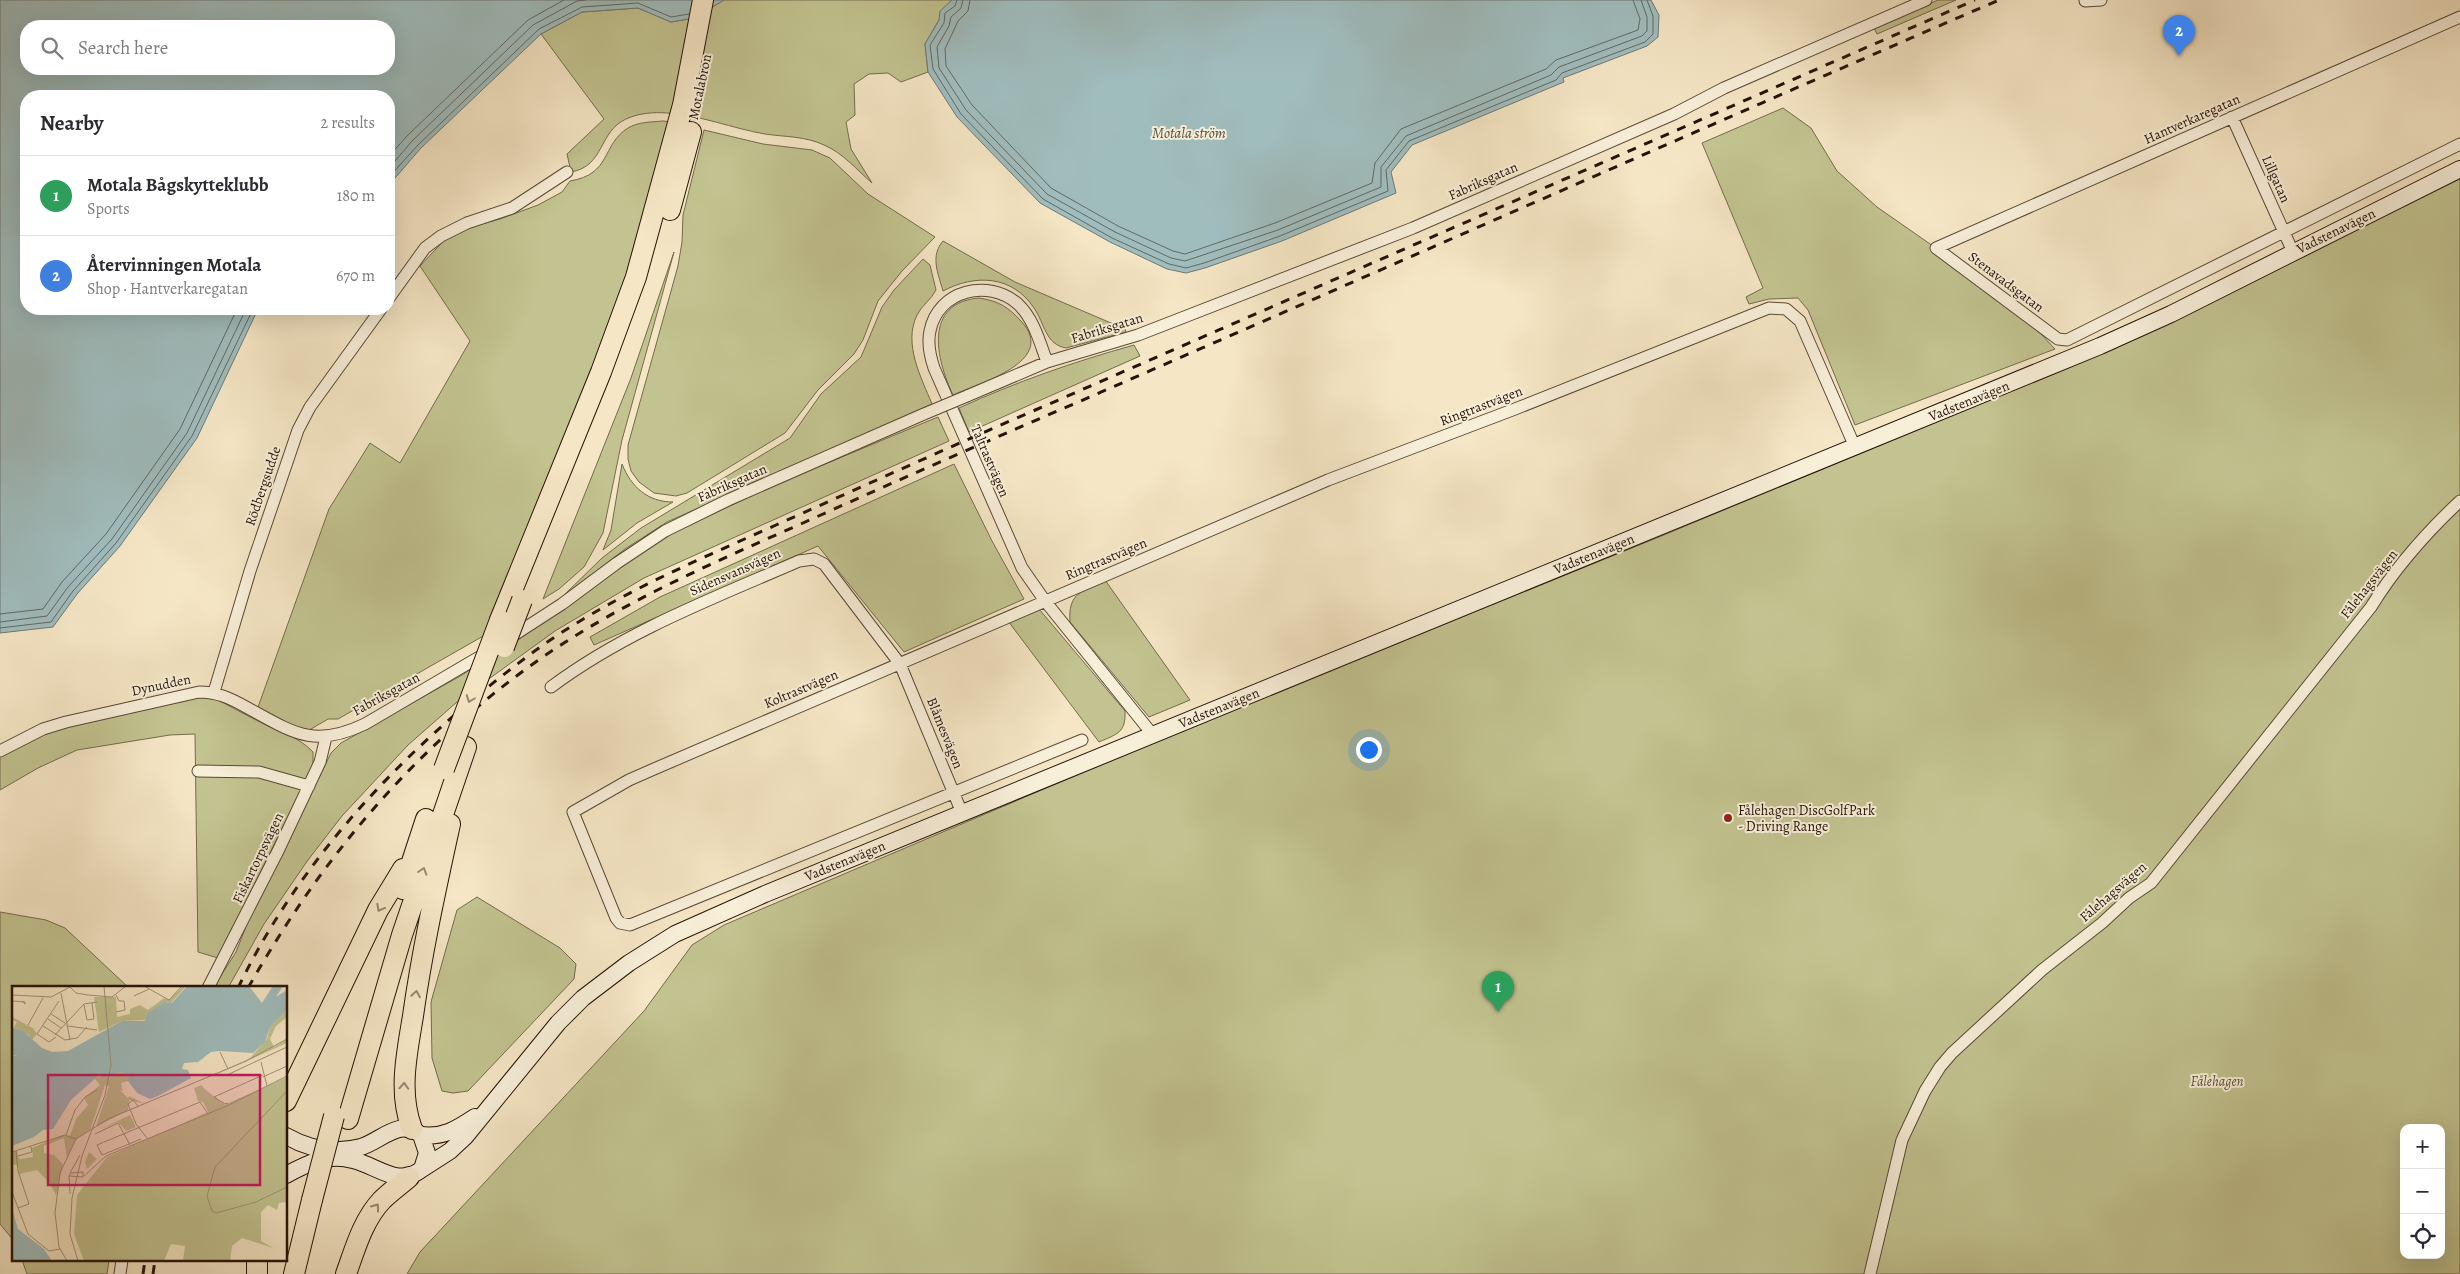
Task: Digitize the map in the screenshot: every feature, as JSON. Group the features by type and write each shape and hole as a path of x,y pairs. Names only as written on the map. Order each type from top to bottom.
{"highway":[{"name":"Motalabron","path":"674,172 683,105 703,0"},
{"name":"Motalabron","path":"674,172 699,98 717,0"},
{"path":"341,1117 466,747 522,600 633,326 674,172"},
{"path":"294,1274 319,1201 414,851 500,620 620,322 644,250 674,172"},
{"path":"416,1132 406,1109 404,1093 411,1025 420,967 466,747"},
{"path":"288,1097 378,910 414,851"},
{"path":"346,1274 361,1234 372,1212 381,1201 415,1173"},
{"path":"308,1274 319,1201"}],"main road":[{"name":"Vadstenavägen","path":"415,1173 450,1151 465,1137 558,1023 583,998 614,974 675,934 962,813 2100,346 2171,314 2460,169"},
{"name":"Vadstenavägen","path":"288,1137 316,1149 338,1150 361,1147 399,1129 433,1136 447,1134 487,1109"},
{"path":"288,1174 310,1162 336,1158 352,1159 391,1176 415,1173 427,1153 416,1132"}],"street":[{"name":"Fabriksgatan","path":"326,737 350,731 365,724 460,670 562,604 617,562 665,531 728,500 1047,362 1138,335 1413,228 1666,118 1724,88 1926,0"},
{"path":"2085,1 2101,0"},
{"name":"Hantverkaregatan","path":"1936,248 2460,17"},
{"name":"Lillgatan","path":"2232,118 2293,252"},
{"name":"Vadstenavägen","path":"2058,339 2073,338 2460,144"},
{"path":"395,290 426,248 442,236 467,223 512,208 568,172"},
{"name":"Stenavadsgatan","path":"1936,248 2058,339"},
{"name":"Taltrastvägen","path":"1047,362 1026,314 1012,300 990,290 964,292 952,298 938,311 930,330 928,343 934,368 1012,549 1033,585 1045,601 1153,735"},
{"name":"Ringtrastvägen","path":"1045,601 1328,480 1515,409 1769,308 1786,309 1800,321 1855,447"},
{"name":"Rödbergsudde","path":"214,692 235,619 298,430 310,407 377,315"},
{"name":"Fålehagsvägen","path":"1870,1274 1902,1140 1910,1119 1940,1067 2042,970 2102,924 2129,898 2151,883 2382,589 2431,530 2460,502"},
{"name":"Sidensvansvägen","path":"551,687 599,653 622,640 680,612 807,558 824,564 900,664"},
{"name":"Koltrastvägen","path":"620,923 573,812 629,780 1045,601"},
{"name":"Blåmesvägen","path":"900,664 962,813"},
{"name":"Dynudden","path":"0,751 43,729 66,722 199,692 214,692 227,697 293,732 306,736 326,737"},
{"name":"Fiskartorpsvägen","path":"209,986 249,910 309,786 320,762 326,737"},
{"name":"Vadstenavägen","path":"620,923 630,925 638,923 1082,740"},
{"path":"198,771 259,772 309,786"}],"green space":[{"path":"724,0 952,0 941,11 939,20 925,44 928,72 901,82 888,73 869,74 854,84 855,115 846,122 851,149 872,183 837,152 817,142 802,138 753,132 690,116 662,113 646,113 626,119 610,132 590,163 582,169 571,172 567,154 604,119 541,34 582,12 638,8 671,22 694,18"},
{"path":"1938,0 1956,0 1877,34 1874,28"},
{"path":"1783,108 1811,128 1837,171 1877,207 1943,253 2040,333 2055,349 1855,425 1808,310 1798,298 1769,299 1749,304 1746,297 1763,288 1702,143"},
{"path":"672,122 660,169 607,336 485,635 338,719 328,719 306,732 257,710 329,509 370,443 400,463 470,341 420,266 452,232 500,219 538,205 562,192 570,181 593,172 600,166 613,142 628,128 640,123"},
{"path":"704,130 763,144 812,150 830,158 868,194 935,237 902,271 878,301 863,340 854,354 818,390 785,433 687,493 676,496 654,493 639,482 631,471 628,459 628,445 678,266 682,242 683,215"},
{"name":"Fålehagen","path":"2460,179 2460,1274 407,1274 420,1252 644,1011 692,945 724,925 1157,741 1654,539 2110,350"},
{"path":"943,241 1015,282 1125,329 1126,332 1066,348 1059,346 1050,338 1034,308 1015,289 1004,284 980,280 955,285 943,291 937,271 936,259 939,247"},
{"path":"674,252 622,440 603,533 584,567 559,589 543,599 631,378"},
{"path":"923,259 930,265 936,290 917,315 912,337 915,360 932,404 667,522 625,549 561,598 602,558 641,528 790,438 821,394 861,357 882,307 894,290"},
{"path":"979,298 998,303 1016,316 1030,335 1030,348 1023,359 1011,369 953,395 942,365 939,350 939,335 942,321 949,310 961,302"},
{"path":"1134,345 1140,356 969,432 959,408 1045,373"},
{"path":"938,417 949,441 644,578 555,631 457,702 408,745 342,816 308,860 264,924 229,986 214,986 236,952 247,924 331,753 341,743 462,675 565,608 666,536 777,484"},
{"path":"622,464 630,480 641,492 656,499 673,502 637,523 603,550 611,530"},
{"path":"954,464 992,541 1024,599 904,652 818,546 594,645 590,637 660,597"},
{"path":"1105,580 1190,700 1149,717 1070,622 1071,605 1074,599 1083,591"},
{"path":"1039,609 1125,711 1124,724 1119,732 1099,742 1008,621"},
{"path":"199,691 291,736 313,752 313,766 218,958 198,952 195,734 170,735 77,750 38,768 0,790 0,752 49,729"},
{"path":"477,897 560,948 576,964 574,979 468,1091 453,1093 442,1091 432,1058 431,1002 457,910"},
{"path":"0,912 46,920 65,928 127,986 12,986 12,1239 0,1224"},
{"path":"23,1262 109,1262 107,1274 27,1274"}],"water":[{"path":"0,0 724,0 694,18 671,22 638,8 582,12 541,34 421,148 395,178 395,90 20,90 20,315 255,315 197,438 120,546 77,594 53,627 0,633"},
{"name":"Motala ström","path":"952,0 1651,0 1659,15 1658,37 1647,46 1563,78 1564,82 1412,145 1391,172 1396,193 1282,241 1186,273 1167,269 1110,242 1040,203 957,117 928,72 925,44 939,20 940,11"}],"railway":[{"path":"239,986 264,939 293,893 361,807 399,767 439,729 524,659 553,638 614,601 711,554 945,450 1975,0"},
{"path":"249,986 276,941 338,852 371,811 407,772 486,700 530,666 595,624 663,587 871,492 1999,0"},
{"path":"143,1274 145,1262"},
{"path":"153,1274 155,1262"}],"place":[{"name":"Återvinningen Motala","path":"2179,56"},
{"name":"Fålehagen DiscGolfPark - Driving Range","path":"1728,818"},
{"name":"Motala Bågskytteklubb","path":"1498,1012"}]}
